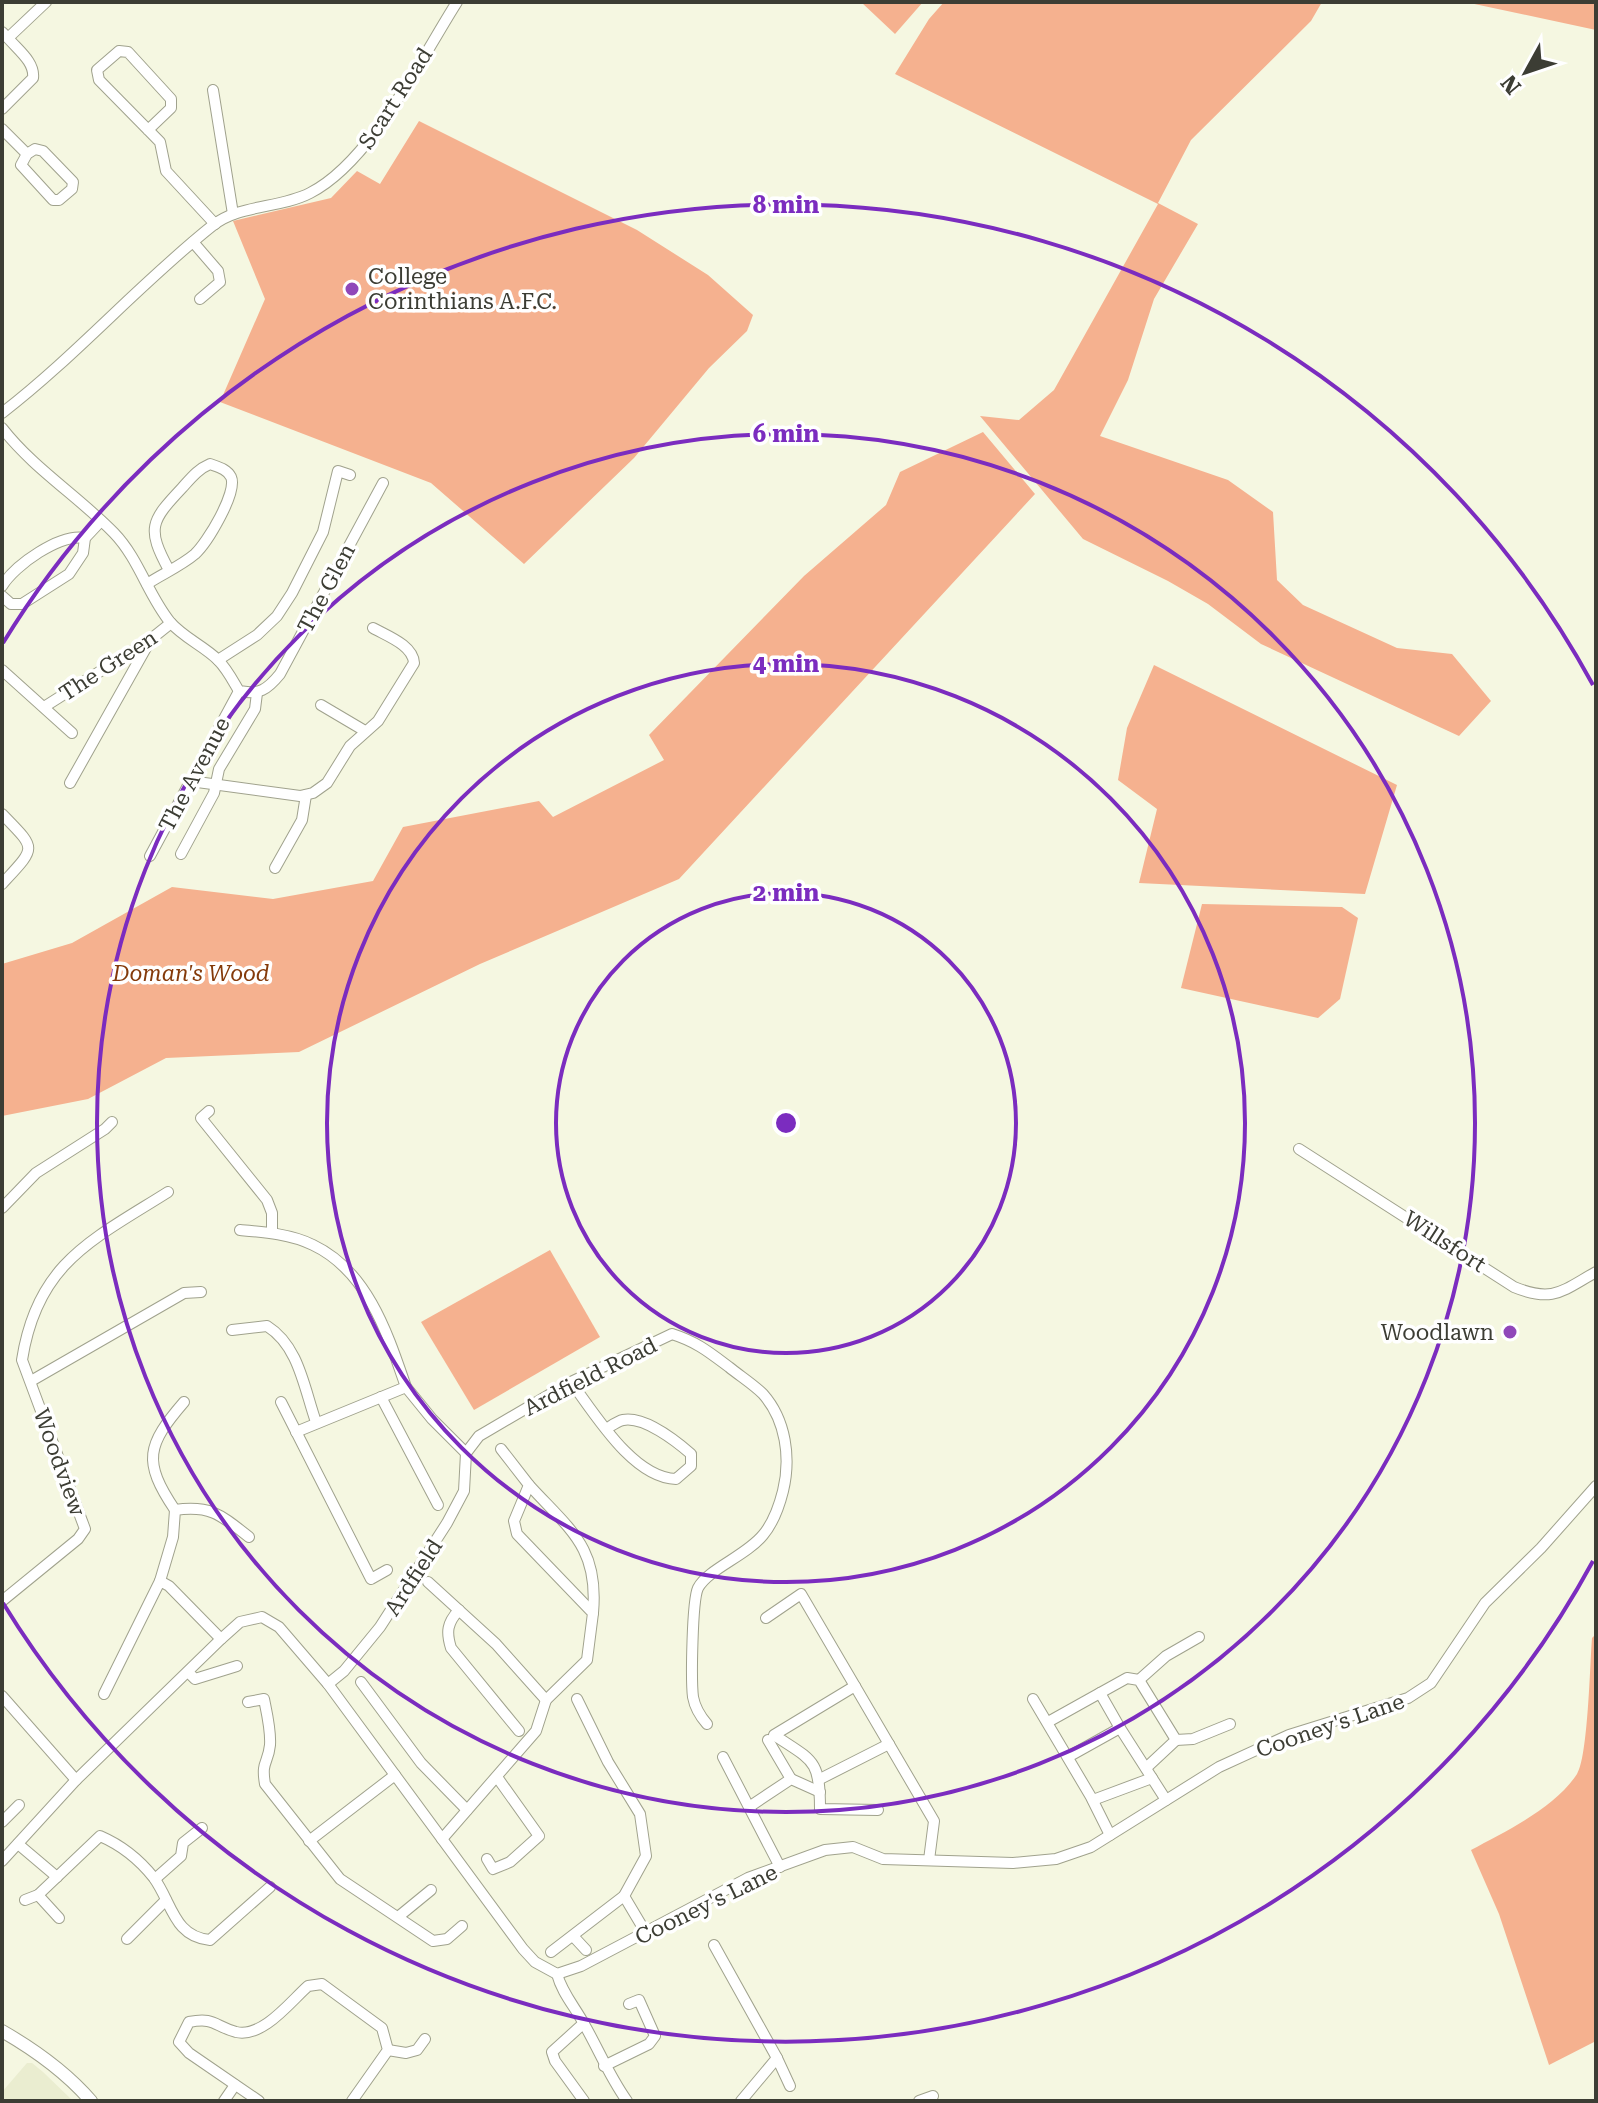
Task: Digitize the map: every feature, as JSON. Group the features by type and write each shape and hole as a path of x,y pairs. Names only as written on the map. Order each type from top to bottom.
{"main road":[{"path":"2,2031 60,2070 91,2101"}],"street":[{"path":"2,109 33,78 34,72 32,65 5,35 46,2"},
{"name":"Scart Road","path":"2,413 31,391 140,288 215,224 233,214 294,200 327,182 359,154 457,2"},
{"path":"148,130 171,108 171,99 128,52 119,51 97,70 99,80 148,130 160,142 166,171 215,224"},
{"path":"213,90 233,214"},
{"path":"2,129 27,154"},
{"path":"35,149 43,151 73,182 72,189 59,200 53,200 21,165 27,154 35,149"},
{"path":"193,242 218,271 220,282 200,299"},
{"path":"2,428 32,462 69,490 116,535 171,623 218,660 239,691 261,692"},
{"path":"147,584 193,555 201,547 232,490 232,478 225,469 210,464 200,468 160,511 154,532 155,545 169,570"},
{"path":"218,660 257,635 277,616 323,532 338,471 350,475"},
{"name":"The Glen","path":"181,854 216,786 219,769 255,709 261,692 280,674 383,483"},
{"path":"2,596 11,604 22,604 60,581 69,574 83,553 85,538 101,521"},
{"path":"2,586 33,556 71,538 85,538"},
{"name":"The Green","path":"44,707 171,623"},
{"path":"190,781 300,796 313,793 327,783 350,746 378,721 414,663 414,656 409,650 373,628"},
{"path":"70,783 151,639"},
{"path":"2,670 72,733"},
{"name":"The Avenue","path":"150,856 239,691"},
{"path":"321,705 365,731"},
{"path":"275,868 302,820 306,795"},
{"path":"2,814 28,841 29,850 2,884"},
{"path":"209,1111 201,1118 267,1200 272,1213 272,1233"},
{"path":"2,1208 36,1173 112,1122"},
{"name":"Willsfort","path":"1299,1149 1514,1287 1555,1295 1596,1272"},
{"path":"168,1192 80,1247 58,1270 37,1304 27,1333 22,1360 31,1381 184,1293 201,1292"},
{"path":"240,1230 272,1233 313,1245 352,1276 377,1311 406,1387 466,1453"},
{"path":"232,1330 267,1326 282,1335 292,1351 316,1422"},
{"name":"Ardfield Road","path":"466,1453 479,1436 571,1382 672,1334 695,1341 757,1389 779,1418 787,1464 776,1515 764,1534 704,1579 696,1596 693,1695 696,1710 707,1724"},
{"name":"Woodview","path":"2,1601 78,1539 85,1529 31,1381"},
{"path":"571,1382 606,1429 644,1468 662,1479 676,1479 691,1466 691,1454 672,1436 641,1422 624,1419 606,1429"},
{"path":"296,1432 406,1387"},
{"path":"381,1397 438,1505"},
{"path":"104,1694 160,1581 173,1537 175,1510 155,1477 152,1461 161,1428 184,1402"},
{"path":"281,1402 371,1579 387,1570"},
{"path":"442,1839 536,1731 546,1700 587,1660 595,1590 583,1543 529,1485 501,1449"},
{"name":"Ardfield","path":"328,1684 344,1671 380,1627 447,1523 464,1491 466,1453"},
{"path":"529,1485 514,1521 517,1534 593,1613"},
{"name":"Cooney's Lane","path":"557,1974 581,1966 748,1878 825,1850 853,1847 883,1859 1013,1863 1056,1859 1091,1847 1219,1767 1289,1735 1420,1692 1440,1671 1485,1603 1541,1548 1596,1486"},
{"path":"175,1510 196,1507 219,1514 249,1537"},
{"path":"160,1581 169,1586 221,1639"},
{"path":"428,1582 496,1644 546,1700"},
{"path":"766,1618 801,1594 934,1821 929,1860"},
{"path":"459,1610 448,1627 451,1648 519,1731"},
{"path":"2,1861 76,1780 221,1639 240,1622 262,1617 279,1627 328,1684 523,1949 535,1962 557,1974 561,1988 627,2101"},
{"path":"1139,1680 1166,1656 1199,1637"},
{"path":"188,1672 195,1679 237,1666"},
{"path":"1048,1722 1127,1678 1139,1680 1176,1740"},
{"path":"361,1682 421,1763 467,1810"},
{"path":"855,1686 774,1735 813,1761 820,1779 820,1809 878,1810"},
{"path":"1100,1693 1166,1800"},
{"path":"2,1696 76,1780"},
{"path":"248,1702 264,1699 271,1736 270,1751 262,1766 265,1784 340,1879 433,1941 447,1939 462,1926"},
{"path":"551,1952 624,1896 646,1856 640,1814 608,1762 577,1699"},
{"path":"1033,1699 1093,1800 1110,1835"},
{"path":"1093,1800 1149,1773 1176,1740 1193,1739 1230,1724"},
{"path":"1068,1757 1120,1728"},
{"path":"768,1740 791,1779 820,1792"},
{"path":"820,1779 889,1744"},
{"path":"723,1757 780,1867"},
{"path":"309,1841 395,1775"},
{"path":"487,1859 493,1869 510,1862 539,1836 497,1777"},
{"path":"749,1807 791,1779"},
{"path":"2,1822 19,1805"},
{"path":"155,1879 181,1856 183,1843 202,1828"},
{"path":"25,1900 38,1895 100,1836 119,1844 155,1879 183,1928 195,1938 210,1940 270,1887"},
{"path":"18,1844 57,1877"},
{"path":"398,1917 431,1890"},
{"path":"38,1895 59,1918"},
{"path":"624,1896 646,1933"},
{"path":"127,1939 166,1900"},
{"path":"573,1936 586,1950"},
{"path":"714,1945 790,2086"},
{"path":"259,2101 189,2053 179,2042 189,2022 207,2019 239,2033 261,2028 308,1986 322,1984 382,2028 388,2050"},
{"path":"604,2066 649,2044 655,2036 639,2000 629,2004"},
{"path":"584,2023 552,2052 555,2061 584,2101"},
{"path":"388,2050 406,2053 417,2050 425,2039"},
{"path":"352,2101 388,2050"},
{"path":"741,2101 777,2058"},
{"path":"224,2101 235,2085"},
{"path":"919,2101 933,2096"}],"shaded area":[{"path":"27,2063 32,2063 43,2072 73,2101 2,2101 2,2092"}],"green space":[{"path":"861,2 923,2 895,34"},
{"path":"944,2 1322,2 1311,21 1191,140 1158,203 1198,224 1154,299 1128,380 1100,436 1228,480 1273,512 1277,580 1303,605 1397,648 1452,654 1491,701 1459,736 1261,644 1208,604 1083,539 980,416 1019,420 1054,390 1158,204 895,74 929,19"},
{"path":"1465,2 1596,2 1596,30"},
{"path":"419,121 637,230 708,275 753,315 747,331 709,368 634,458 524,564 431,483 220,402 265,299 233,221 331,198 357,171 380,184"},
{"name":"Doman's Wood","path":"983,432 1035,494 679,879 480,964 299,1052 166,1058 88,1099 2,1116 2,964 72,943 172,887 273,899 373,881 403,827 539,801 553,817 664,760 649,735 804,576 886,505 900,472"},
{"path":"1154,665 1397,785 1365,894 1139,883 1157,809 1118,780 1127,728"},
{"path":"1202,904 1342,907 1358,918 1340,999 1318,1018 1181,988"},
{"path":"550,1250 600,1337 474,1410 421,1322"},
{"path":"1596,1634 1596,2041 1549,2065 1499,1914 1471,1850 1543,1808 1577,1774 1584,1750 1592,1638"}],"place":[{"name":"College Corinthians A.F.C.","path":"352,289"},
{"name":"Woodlawn","path":"1510,1332"}]}
